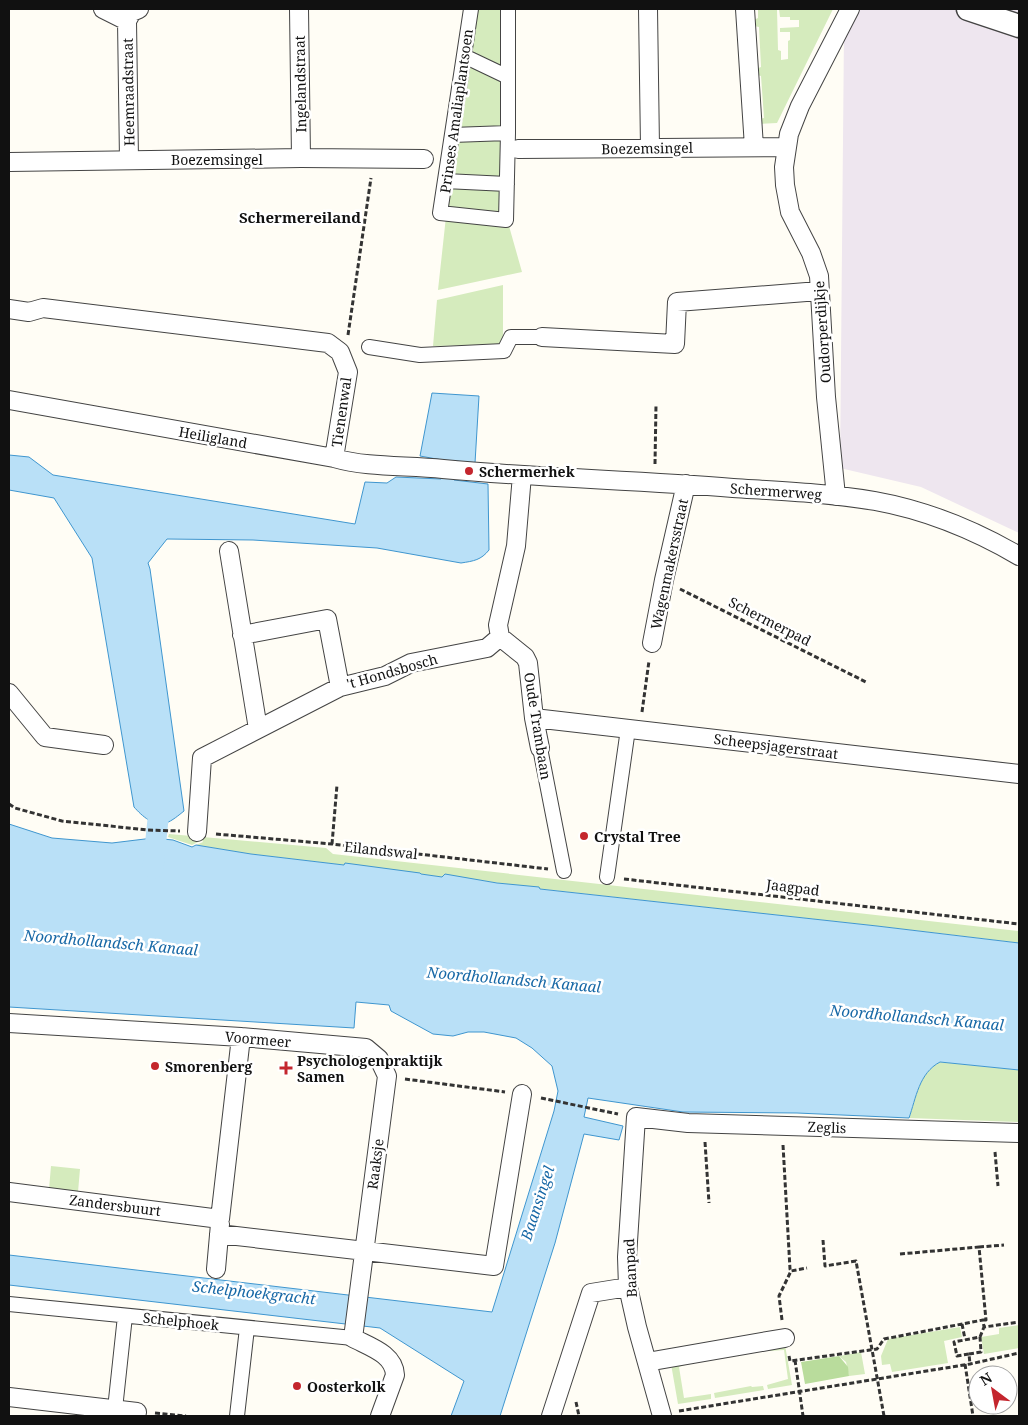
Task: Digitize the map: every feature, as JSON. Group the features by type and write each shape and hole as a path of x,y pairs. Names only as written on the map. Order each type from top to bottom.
{"street":[{"name":"Heemraadstraat","path":"103,9 133,15 129,160"},
{"name":"Ingelandstraat","path":"299,9 301,158"},
{"name":"Prinses Amaliaplantsoen","path":"471,9 440,213 506,220 507,184"},
{"path":"445,181 507,184 513,149 508,133 508,9"},
{"path":"648,9 650,147"},
{"path":"746,9 754,147"},
{"name":"Oudorperdijkje","path":"836,496 816,264 794,222 787,201 784,167 789,134 800,106 850,9"},
{"path":"968,9 1019,26"},
{"path":"464,56 508,77"},
{"path":"452,134 508,133"},
{"name":"Boezemsingel","path":"513,149 787,147"},
{"name":"Boezemsingel","path":"9,162 301,158 424,159"},
{"path":"424,159 448,159"},
{"path":"369,348 420,355 504,351 511,337 675,344 677,302 819,292"},
{"path":"9,309 29,312 43,308 328,344"},
{"name":"Tienenwal","path":"328,344 340,352 348,372 334,458"},
{"name":"Heiligland","path":"9,400 334,458 352,463 418,466 522,475"},
{"path":"500,637 498,625 516,546 522,475"},
{"name":"Schermerweg","path":"522,475 686,484 876,501 916,511 955,525 1019,556"},
{"name":"Wagenmakersstraat","path":"652,643 686,484"},
{"path":"197,832 202,758 258,729 229,551"},
{"name":"'t Hondsbosch","path":"242,635 327,618 340,687"},
{"name":"'t Hondsbosch","path":"258,729 340,687 385,676 411,663 487,648 500,637"},
{"name":"Oude Trambaan","path":"500,637 525,657 528,664 534,718 564,870"},
{"path":"9,693 44,737 104,745"},
{"name":"Scheepsjagerstraat","path":"534,718 1019,774"},
{"path":"607,877 634,729"},
{"name":"Voormeer","path":"9,1023 241,1037 366,1048 379,1059 387,1076"},
{"path":"216,1269 219,1226 241,1037"},
{"name":"Raaksje","path":"354,1333 387,1076"},
{"path":"219,1226 364,1252 494,1266 522,1094"},
{"name":"Zeglis","path":"636,1117 705,1123 1019,1132"},
{"name":"Baanpad","path":"636,1117 627,1257 628,1287 637,1328 662,1415"},
{"name":"Zandersbuurt","path":"9,1192 219,1226"},
{"path":"552,1416 591,1293 628,1287"},
{"name":"Schelphoek","path":"9,1304 247,1328 354,1333"},
{"path":"114,1409 125,1316"},
{"path":"237,1416 247,1328"},
{"path":"354,1333 394,1365 394,1380 380,1416"},
{"path":"647,1362 785,1338"},
{"path":"9,1397 114,1409 137,1414"}],"path":[{"path":"328,344 348,336 374,159"},
{"path":"654,482 656,405"},
{"name":"Schermerpad","path":"664,580 866,682"},
{"path":"634,729 652,643"},
{"path":"332,844 337,784"},
{"name":"Eilandswal","path":"9,804 15,808 62,820 148,830 197,832 332,844 564,870"},
{"name":"Jaagpad","path":"607,877 1019,924"},
{"path":"387,1076 522,1094 636,1117"},
{"path":"705,1123 709,1203"},
{"path":"782,1126 791,1271 779,1296 790,1361 877,1349 884,1339 984,1320"},
{"path":"996,1132 995,1151 998,1186"},
{"path":"823,1240 825,1266 856,1261 884,1416"},
{"path":"900,1254 1004,1245"},
{"path":"979,1247 986,1320 984,1320 984,1327 980,1336 982,1352 957,1356 954,1342 980,1336"},
{"path":"791,1271 807,1268"},
{"path":"984,1327 1019,1322"},
{"path":"962,1324 965,1339"},
{"path":"662,1415 970,1364 1019,1353"},
{"path":"969,1354 970,1364"},
{"path":"795,1360 802,1416"},
{"path":"965,1364 973,1416"},
{"path":"137,1414 186,1416"}],"shaded area":[{"path":"847,9 1019,9 1019,533 921,487 840,468 844,31"}],"green space":[{"path":"477,9 504,9 507,219 522,272 438,290 450,180"},
{"path":"758,9 777,9 778,50 781,51 781,60 788,59 790,32 780,32 780,28 799,27 799,20 790,20 790,17 780,17 779,9 833,9 777,123 758,124 759,119 764,118 761,76 757,75 756,69 761,67 759,27 754,26 754,20 758,18"},
{"path":"503,285 503,345 433,346 437,300"},
{"path":"169,834 326,848 333,854 1019,931 1019,943 251,854 196,845 203,842 202,840 192,845 168,837"},
{"path":"940,1062 1019,1070 1019,1122 909,1118 916,1094 923,1079"},
{"path":"51,1166 80,1169 78,1192 49,1189"},
{"path":"1019,1325 1019,1348 984,1354 981,1337 999,1334 999,1328"},
{"path":"960,1327 962,1337 944,1341 948,1363 892,1372 890,1364 882,1365 881,1356 888,1339"},
{"path":"785,1345 792,1385 768,1389 767,1385 788,1379 784,1350 769,1351 768,1349"},
{"path":"861,1352 865,1374 849,1376 846,1362 839,1356"},
{"path":"839,1356 848,1367 849,1376 805,1384 801,1362"},
{"path":"694,1362 679,1367 684,1398 711,1394 711,1399 678,1404 671,1364"},
{"path":"751,1386 763,1386 764,1390 715,1398 714,1393"}],"water":[{"path":"432,393 479,396 475,463 456,461 454,480 488,484 489,550 480,558 461,563 377,548 253,540 167,539 148,563 184,811 162,824 148,820 134,807 92,558 54,498 9,490 9,455 29,457 53,475 355,524 365,482 387,483 396,477 441,479 442,460 420,456"},
{"path":"9,824 52,838 112,843 153,838 173,840 192,847 196,845 251,854 344,865 345,863 442,877 445,874 497,883 539,887 540,889 1019,943 1019,1070 940,1062 923,1079 916,1094 909,1118 797,1113 683,1112 588,1098 584,1117 623,1126 619,1140 584,1134 555,1243 500,1416 451,1416 464,1381 380,1328 9,1285 9,1255 492,1312 554,1111 558,1091 552,1066 532,1048 516,1038 484,1032 468,1032 453,1036 433,1034 391,1011 389,1005 356,1002 354,1028 9,1007"}],"waterway":[{"path":"153,868 160,794"}],"place":[{"name":"Schermerhek","path":"469,471"},
{"name":"Crystal Tree","path":"584,836"},
{"name":"Smorenberg","path":"155,1066"},
{"name":"Psychologenpraktijk Samen","path":"286,1068"},
{"name":"Oosterkolk","path":"297,1386"}],"district":[{"name":"Schermereiland","path":"300,217"}],"water label":[{"name":"Noordhollandsch Kanaal","path":"111,942"},
{"name":"Noordhollandsch Kanaal","path":"514,979"},
{"name":"Noordhollandsch Kanaal","path":"917,1017"},
{"name":"Baansingel","path":"537,1203"},
{"name":"Schelphoekgracht","path":"254,1292"}]}
